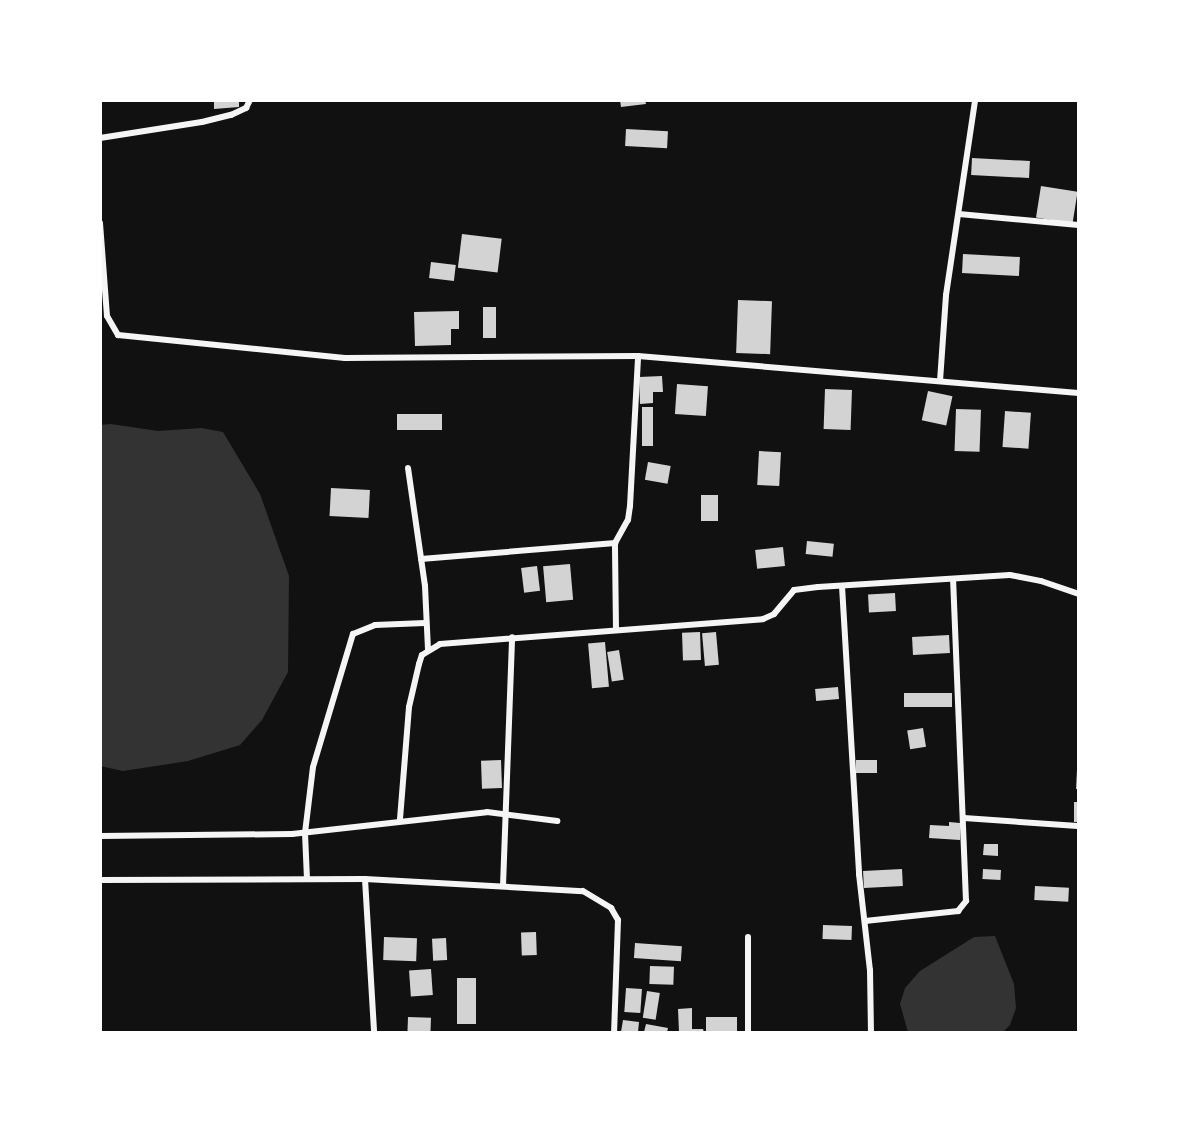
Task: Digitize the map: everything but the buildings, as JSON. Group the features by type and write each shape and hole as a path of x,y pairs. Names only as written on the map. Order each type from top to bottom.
{"street":[{"path":"100,138 202,122 239,111 250,100"},
{"path":"940,381 946,295 975,100"},
{"path":"958,214 1078,225"},
{"path":"100,224 107,316 118,335 345,358 638,356 1078,393"},
{"path":"616,630 615,543 628,520 630,506 638,356"},
{"path":"408,468 421,559 428,650"},
{"path":"421,559 615,543"},
{"path":"400,819 410,707 422,655 428,650 449,642 763,619 774,614 794,590 842,586 1026,577 1078,594"},
{"path":"865,921 946,913 964,907 964,818 953,579"},
{"path":"842,586 871,1032"},
{"path":"307,879 305,833 313,767 353,634 375,625 425,623"},
{"path":"503,886 512,637"},
{"path":"100,836 305,833 457,813 507,814 557,820"},
{"path":"964,818 1078,826"},
{"path":"365,879 374,1032"},
{"path":"100,880 365,879 583,891 611,908 620,938 614,1032"},
{"path":"748,937 748,1032"}],"shaded area":[{"path":"111,424 158,431 201,428 223,432 260,494 289,576 288,672 262,720 240,745 188,761 123,771 100,766 100,425"},
{"path":"995,936 1014,984 1016,1008 1010,1025 1003,1032 908,1032 900,1004 905,988 920,971 974,937"}]}
